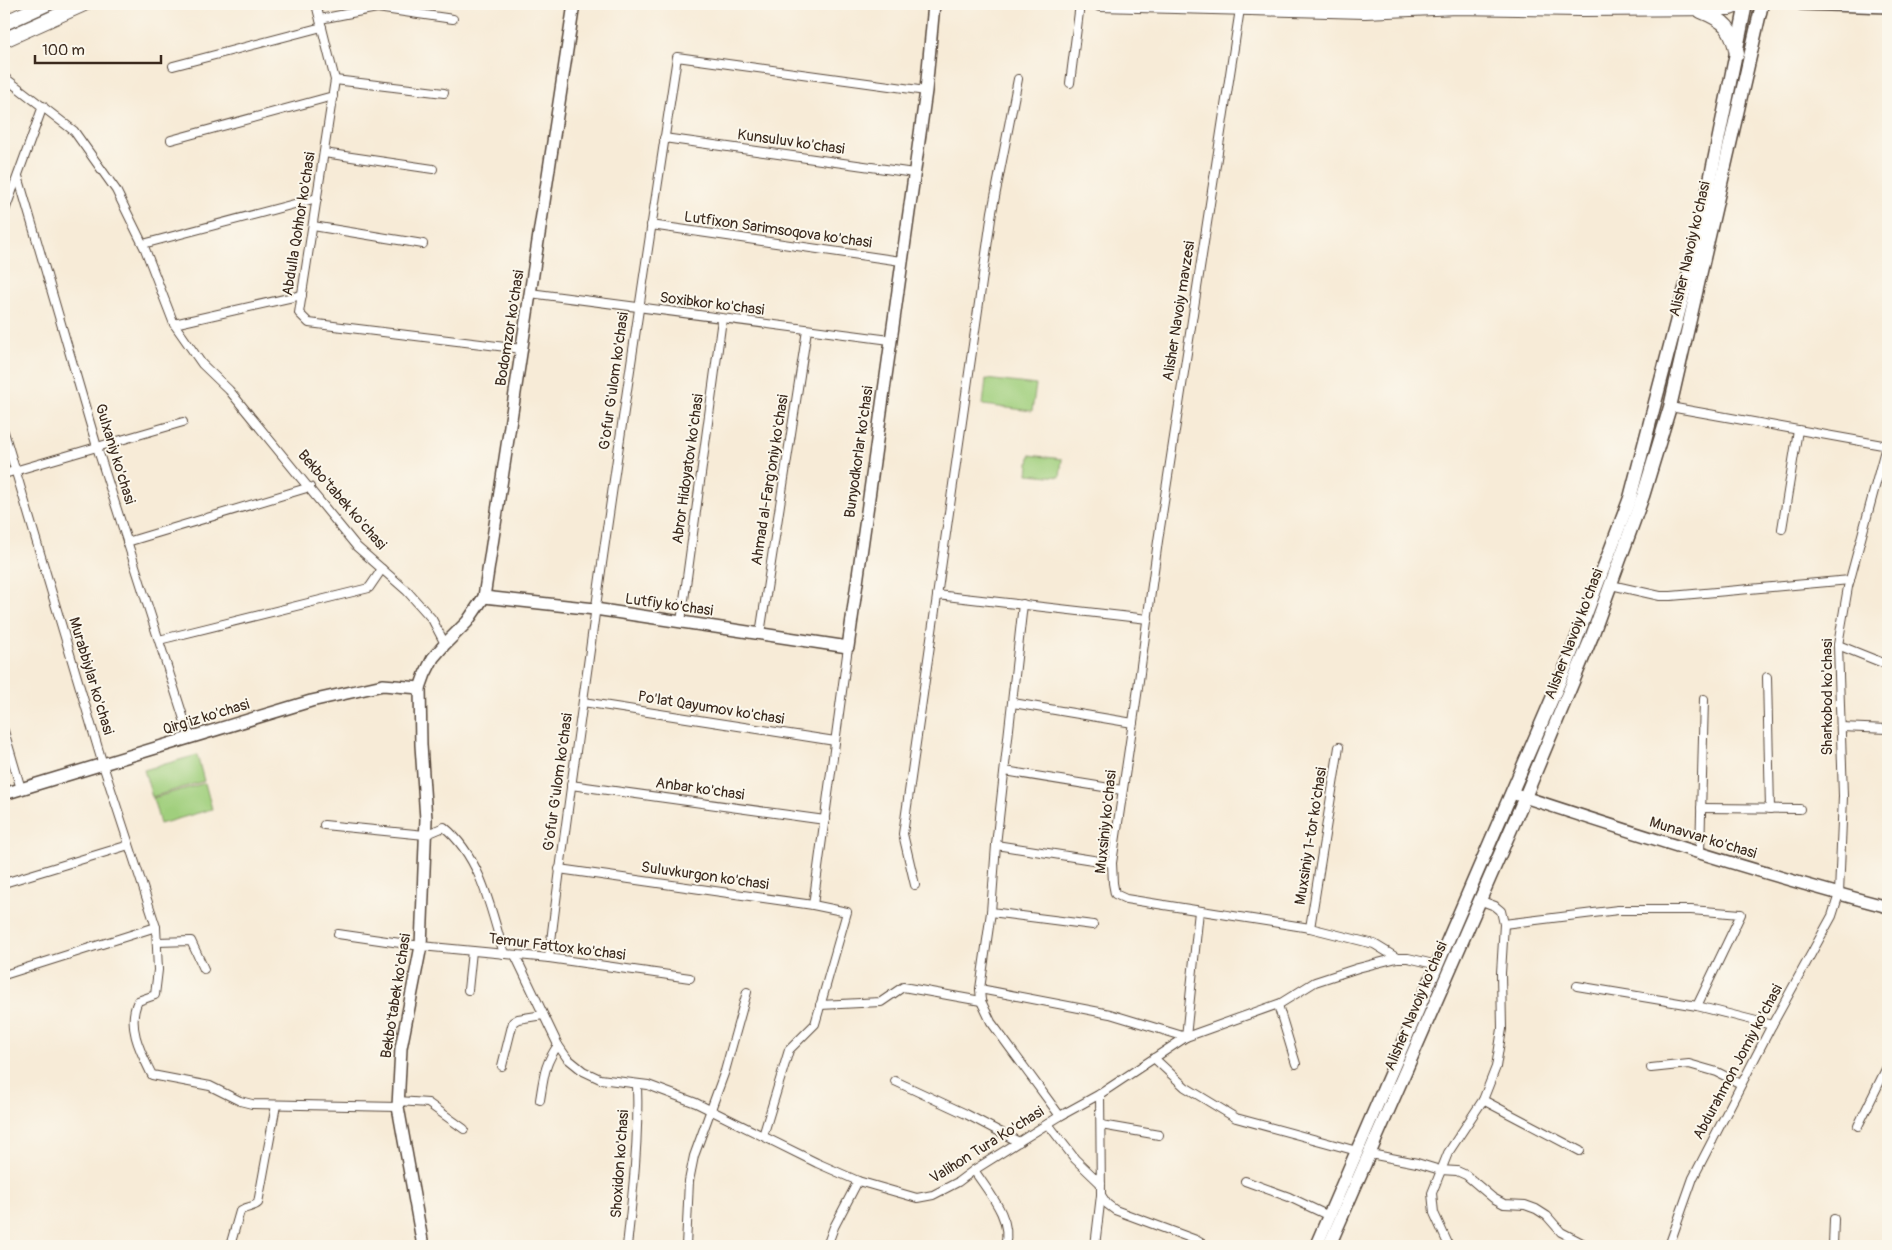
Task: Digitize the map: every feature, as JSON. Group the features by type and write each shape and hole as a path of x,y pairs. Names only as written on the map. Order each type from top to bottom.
{"highway":[{"path":"4,23 46,4"},
{"path":"4,40 84,4"},
{"path":"1100,4 1365,11 1457,7 1580,9 1730,8 1740,4"},
{"path":"1691,7 1717,17 1728,27 1734,39 1737,54"}],"main road":[{"name":"Bodomzor ko'chasi","path":"445,644 467,622 484,597 574,4"},
{"name":"Bunyodkorlar ko'chasi","path":"848,647 926,90 934,4"},
{"name":"Alisher Navoiy ko'chasi","path":"1329,1246 1438,965 1567,664 1630,498 1698,239 1746,4"},
{"name":"Alisher Navoiy ko'chasi","path":"1316,1246 1329,1216 1364,1152 1525,797 1592,636 1611,585 1650,476 1670,407 1762,4"},
{"path":"1801,4 1888,7"},
{"name":"Lutfiy ko'chasi","path":"484,597 596,610 848,647"},
{"name":"Bekbo'tabek ko'chasi","path":"423,1246 398,1104 401,1048 421,946 426,819 421,745 420,688 433,658 445,644"},
{"name":"Qirg'iz ko'chasi","path":"4,794 311,701 383,685 420,688"},
{"name":"Munavvar ko'chasi","path":"1512,793 1700,853 1888,907"}],"street":[{"name":"Abdulla Qohhor ko'chasi","path":"316,4 335,80 299,313 309,323 522,349"},
{"path":"1070,83 1080,4"},
{"path":"173,66 377,8 453,18"},
{"name":"Alisher Navoiy mavzesi","path":"1148,619 1158,541 1240,8"},
{"name":"G'ofur G'ulom ko'chasi","path":"549,958 559,870 638,308 677,57 926,90"},
{"name":"Bekbo'tabek ko'chasi","path":"4,77 74,131 116,190 143,244 174,324 202,364 229,390 358,547 407,591 432,619 445,644"},
{"path":"915,885 903,834 992,212 1018,79"},
{"path":"335,80 444,93"},
{"path":"171,140 333,96"},
{"path":"4,213 43,106"},
{"name":"Kunsuluv ko'chasi","path":"664,138 914,174"},
{"path":"324,153 433,169"},
{"name":"Gulxaniy ko'chasi","path":"18,176 97,447 190,738"},
{"path":"143,244 317,198"},
{"path":"313,226 424,244"},
{"name":"Lutfixon Sarimsoqova ko'chasi","path":"651,226 901,261"},
{"name":"Soxibkor ko'chasi","path":"530,293 890,340"},
{"path":"174,324 302,295"},
{"name":"Abror Hidoyatov ko'chasi","path":"681,622 722,319"},
{"name":"Ahmad al-Farg'oniy ko'chasi","path":"760,634 807,330"},
{"path":"1670,407 1887,446"},
{"path":"4,474 183,422"},
{"path":"1782,529 1798,430"},
{"name":"Murabbiylar ko'chasi","path":"4,432 102,764 156,927 158,970 156,995 138,1001 133,1019 138,1045 152,1075 158,1078 210,1086 240,1101 252,1104 276,1105"},
{"name":"Sharkobod ko'chasi","path":"1839,894 1843,796 1838,645 1850,580 1887,446"},
{"path":"127,542 310,487"},
{"path":"158,640 369,588 382,569"},
{"path":"1611,585 1660,596 1672,596 1850,580"},
{"path":"937,595 1148,619"},
{"path":"1023,604 1006,771 996,845 991,912 980,989 981,1001 991,1022 1060,1116"},
{"name":"Muxsiniy ko'chasi","path":"1148,619 1112,863 1115,894 1126,899 1310,928 1374,944 1397,958"},
{"path":"1838,645 1888,665"},
{"name":"Bunyodkorlar ko'chasi","path":"813,905 848,647"},
{"path":"1767,677 1770,809"},
{"path":"1700,853 1704,700"},
{"name":"Po'lat Qayumov ko'chasi","path":"583,702 836,741"},
{"path":"1013,702 1133,723"},
{"path":"1841,727 1888,729"},
{"path":"4,731 21,789"},
{"name":"Muxsiniy 1-tor ko'chasi","path":"1310,928 1339,747"},
{"path":"1006,771 1122,790"},
{"name":"Anbar ko'chasi","path":"571,785 825,820"},
{"path":"1701,808 1800,809"},
{"path":"324,825 425,835 444,828 464,848 473,863 484,888 504,954"},
{"path":"4,883 129,845"},
{"path":"996,845 1112,863"},
{"name":"Suluvkurgon ko'chasi","path":"559,870 813,905 847,912 820,1005"},
{"name":"Abdurahmon Jomiy ko'chasi","path":"1669,1246 1693,1178 1772,1025 1832,916 1839,894"},
{"path":"1449,1246 1434,1213 1432,1193 1448,1153 1483,1100 1496,1067 1502,1029 1501,973 1504,924 1501,912 1495,906 1479,900"},
{"path":"1504,924 1618,910 1690,910 1742,914 1697,1006"},
{"path":"980,989 1110,1014 1186,1037 1199,911"},
{"path":"991,912 1093,925"},
{"path":"4,975 156,927"},
{"name":"Temur Fattox ko'chasi","path":"338,934 421,946 549,958 690,978"},
{"path":"157,942 191,940 204,968"},
{"path":"468,990 472,951"},
{"name":"Valihon Tura Ko'chasi","path":"515,955 558,1045 567,1058 583,1071 600,1079 648,1085 710,1110 817,1163 858,1181 917,1198 933,1195 958,1182 1060,1116 1100,1094 1186,1037 1278,1005 1315,982 1397,958 1408,958 1438,965"},
{"path":"1577,986 1697,1006 1772,1025"},
{"path":"764,1136 789,1050 815,1024 820,1005 881,1002 902,987 981,1001"},
{"path":"686,1246 689,1181 694,1156 725,1072 747,992"},
{"path":"1278,1005 1296,1064"},
{"path":"502,1066 513,1022 518,1019 543,1015"},
{"path":"540,1100 545,1067 558,1045"},
{"path":"1154,1058 1185,1087 1236,1118 1364,1152 1417,1163 1440,1170 1457,1171 1466,1175 1493,1198 1504,1204 1525,1205 1536,1209 1547,1216 1561,1232 1588,1246"},
{"path":"1651,1068 1689,1064 1717,1072 1741,1084"},
{"path":"1858,1126 1888,1065"},
{"path":"894,1080 966,1114 1019,1142"},
{"name":"Shoxidon ko'chasi","path":"627,1246 636,1156 637,1084"},
{"path":"1095,1246 1101,1196 1100,1094"},
{"path":"1483,1100 1580,1151"},
{"path":"230,1246 240,1211 244,1208 255,1207 258,1203 276,1105 428,1103 464,1129"},
{"path":"1048,1124 1075,1159 1101,1184"},
{"path":"1100,1125 1159,1135"},
{"path":"974,1170 1005,1219 1005,1246"},
{"path":"827,1246 834,1227 858,1181"},
{"path":"1245,1181 1289,1197 1329,1216"},
{"path":"1101,1196 1115,1210 1196,1240 1206,1246"},
{"path":"1834,1218 1834,1246"}],"green space":[{"path":"986,379 1036,385 1032,411 983,405"},
{"path":"1030,455 1062,459 1060,477 1028,474"},
{"path":"197,755 204,781 152,797 144,770"},
{"path":"205,783 212,809 160,824 153,798"}]}
